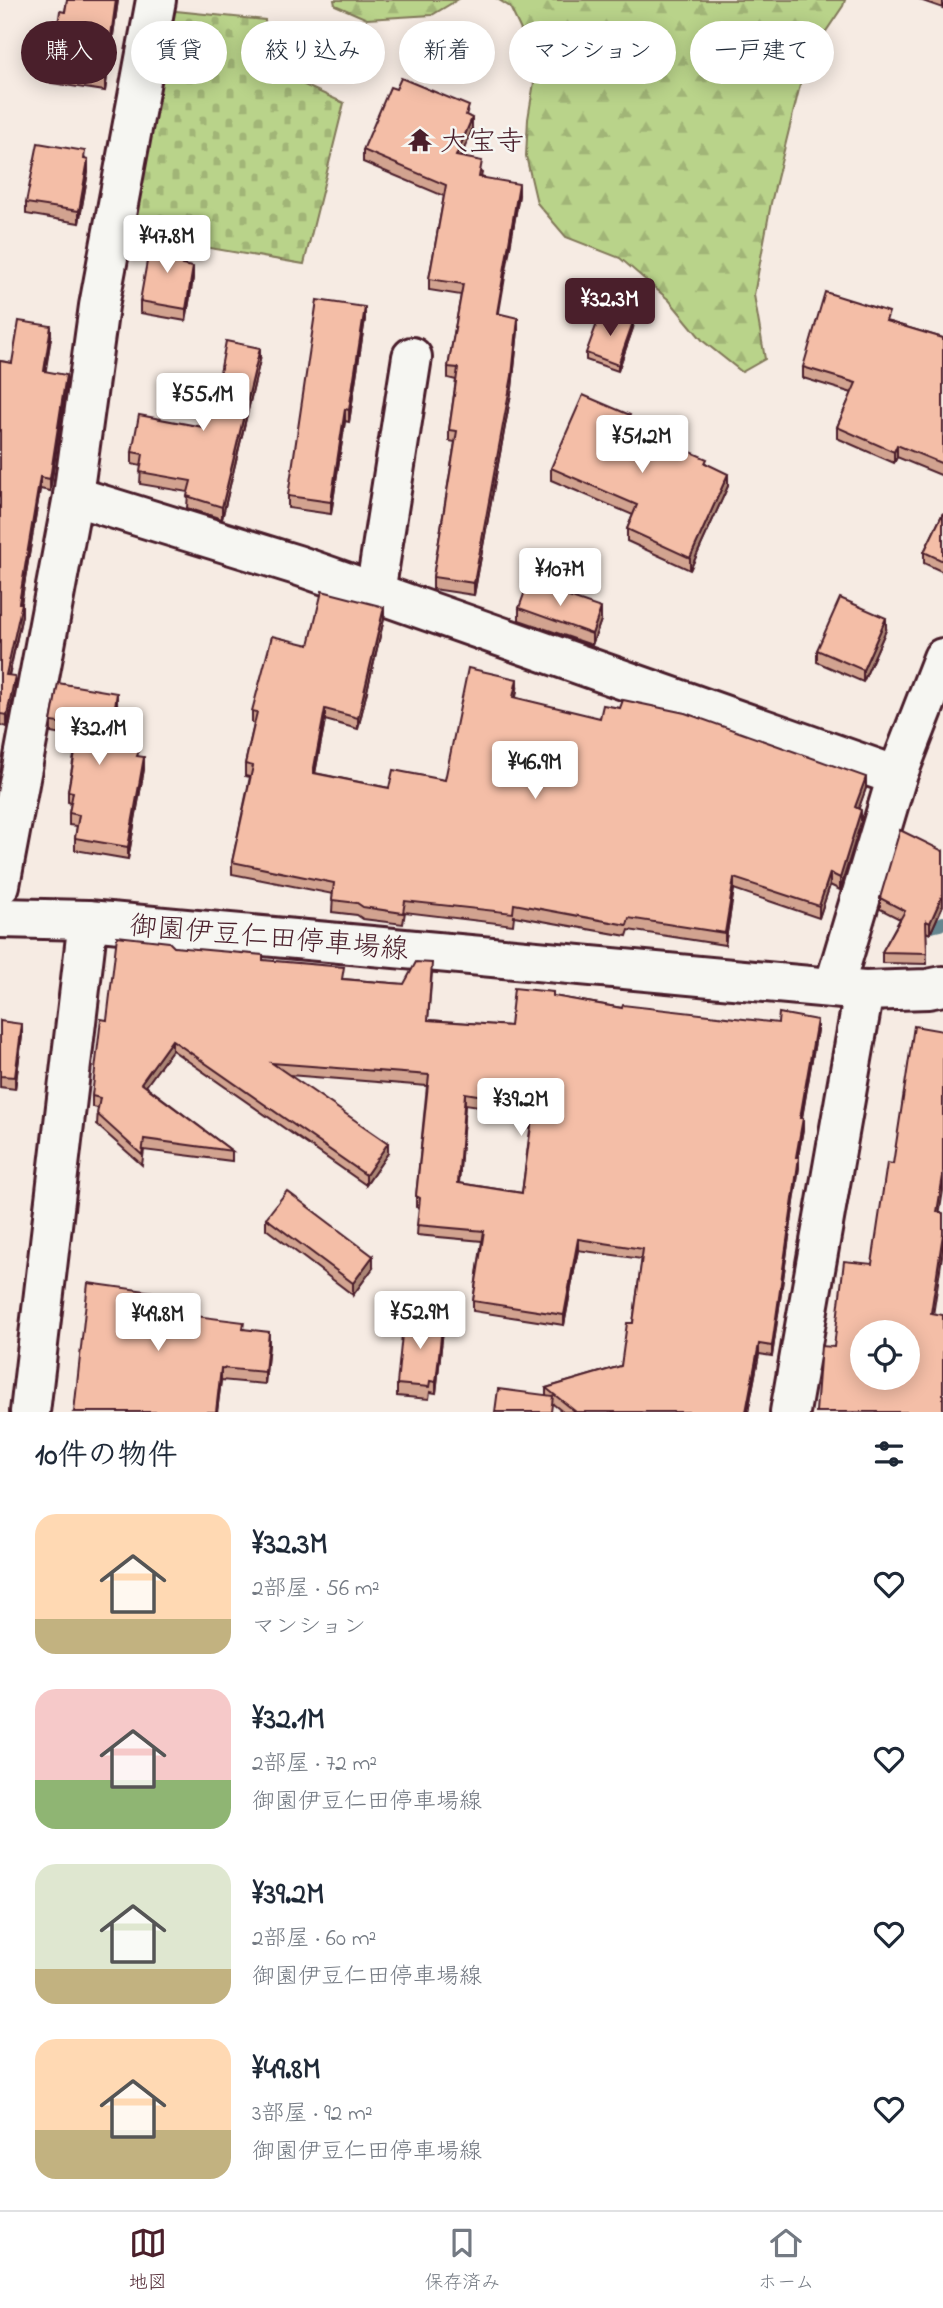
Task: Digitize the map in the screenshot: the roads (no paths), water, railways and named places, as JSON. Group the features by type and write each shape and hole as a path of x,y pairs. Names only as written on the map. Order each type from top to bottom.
{"street":[{"path":"0,885 73,496 99,306 156,0"},
{"path":"375,593 412,358"},
{"path":"73,496 297,565 897,776"},
{"path":"790,1412 849,989 897,776 943,658"},
{"path":"0,918 88,920"},
{"name":"御園伊豆仁田停車場線","path":"30,1412 88,920 849,989 928,989 943,986"}],"waterway":[{"path":"919,930 943,922"}],"place":[{"name":"大宝寺","path":"420,140"}]}
